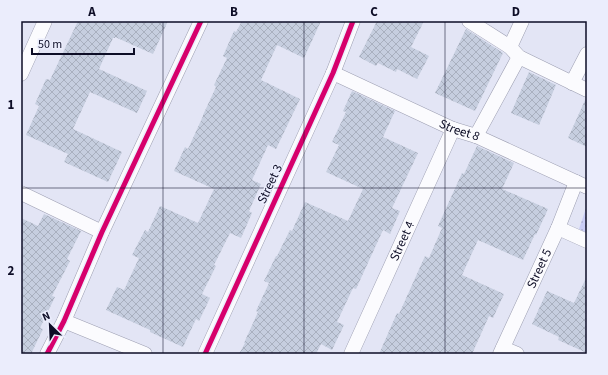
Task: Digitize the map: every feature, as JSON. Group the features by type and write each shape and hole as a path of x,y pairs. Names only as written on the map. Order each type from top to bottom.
{"street":[{"path":"21,74 45,21"},
{"path":"47,354 64,321 102,232 201,21"},
{"name":"Street 3","path":"204,354 333,73 353,21"},
{"path":"469,21 514,52 587,90"},
{"path":"476,136 514,52 522,21"},
{"path":"572,83 587,54"},
{"name":"Street 8","path":"333,73 453,129 476,136 582,184"},
{"name":"Street 4","path":"351,354 453,129"},
{"name":"Street 5","path":"501,351 558,228 582,184"},
{"path":"21,193 102,232"},
{"path":"558,228 587,241"},
{"path":"64,321 145,354"},
{"path":"501,351 516,354"}],"shaded area":[{"path":"587,205 587,233 579,229"}],"building":[{"path":"78,21 168,21 153,54 115,37 113,38 99,69 147,91 137,113 90,92 73,129 122,152 108,182 64,162 68,154 26,135 39,106 35,104 46,79 50,80"},
{"path":"242,21 321,21 304,58 277,45 261,80 300,99 276,149 268,145 252,180 261,184 249,211 252,213 241,238 230,233 202,294 210,298 199,321 196,319 183,347 106,310 117,287 124,290 139,258 132,255 145,230 148,232 160,206 198,223 214,189 174,171 185,147 188,149 203,116 216,87 214,85 227,58 223,56 234,31 236,32"},
{"path":"377,21 424,21 411,47 429,56 417,79 397,69 396,72 378,63 376,66 359,57"},
{"path":"466,29 503,53 475,111 435,93"},
{"path":"529,72 556,85 539,125 511,113"},
{"path":"352,91 395,111 383,137 418,153 392,208 400,211 390,234 383,230 356,289 353,288 337,322 344,325 332,350 321,344 316,354 239,354 245,343 258,312 256,311 269,283 264,281 290,230 292,231 305,202 348,221 363,189 326,172 339,145 332,142 346,112 343,111"},
{"path":"587,98 587,147 568,138"},
{"path":"477,146 514,163 502,189 548,209 536,235 535,234 523,260 478,240 462,275 504,294 493,318 489,316 472,354 379,354 425,256 429,258 442,228 438,226 462,173 464,174"},
{"path":"44,214 81,231 67,259 70,261 52,296 55,297 40,328 43,329 31,354 21,354 21,218 38,226"},
{"path":"587,276 587,353 558,340 559,337 532,324 547,291 574,303"}],"cycle path":[{"path":"47,354 64,321 102,232 201,21"},
{"path":"205,354 333,73 353,21"}]}
